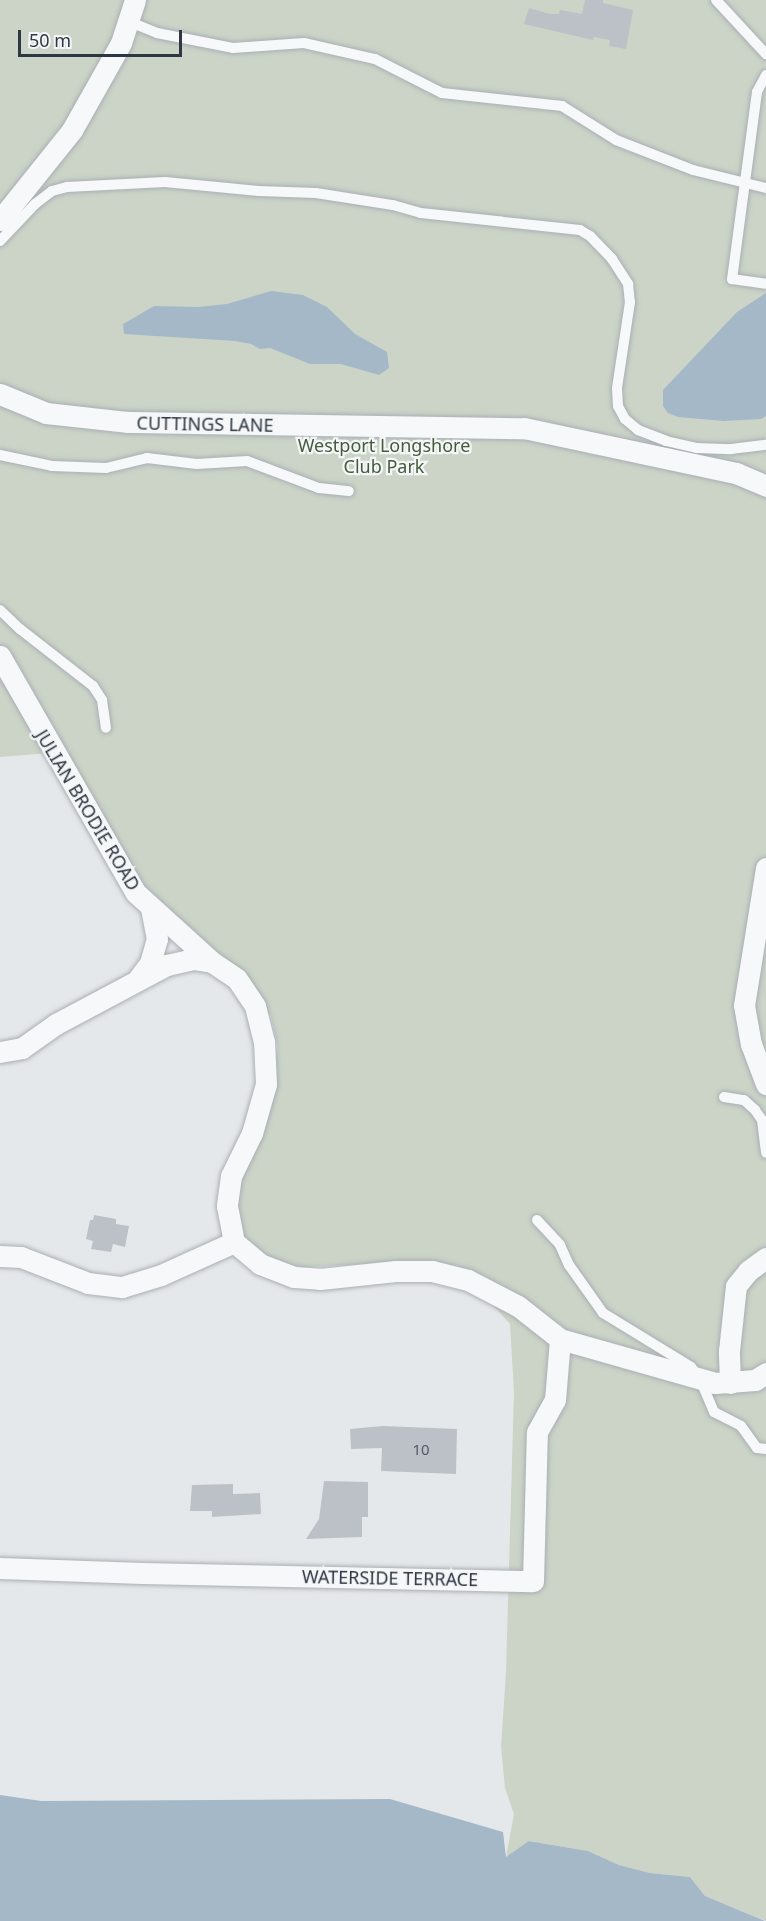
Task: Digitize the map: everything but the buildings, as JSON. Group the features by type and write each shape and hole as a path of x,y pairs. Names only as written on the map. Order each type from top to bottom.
{"street":[{"path":"0,220 72,130 121,43 130,22 135,0"},
{"name":"CUTTINGS LANE","path":"0,394 46,413 128,422 524,428 736,473 766,486"},
{"name":"JULIAN BRODIE ROAD","path":"0,656 136,893 212,962 237,979 255,1006 264,1041 266,1084 252,1133 231,1176 227,1206 234,1242"},
{"path":"766,868 744,1005 751,1044 766,1084"},
{"path":"136,982 150,963 157,939 151,908"},
{"path":"0,1052 22,1048 56,1024 167,965 193,959 212,962"},
{"path":"0,1256 21,1257 88,1283 122,1287 161,1275 234,1242 260,1264 294,1277 320,1279 396,1270 432,1271 468,1280 518,1306 560,1339 700,1379 730,1383 755,1380 766,1373"},
{"path":"730,1383 729,1351 736,1286 748,1271 766,1258"},
{"name":"WATERSIDE TERRACE","path":"0,1568 142,1574 533,1581 537,1432 555,1400 560,1339"}],"lane":[{"path":"716,0 766,54"},
{"path":"130,22 157,33 233,48 304,43 375,59 442,93 562,106 616,140 693,171 766,188"},
{"path":"766,75 757,92 732,279 766,284"},
{"path":"0,241 35,204 52,191 93,184 165,182 259,191 316,193 393,204 421,213 580,230 590,236 612,259 628,284 630,302 617,388 618,406 625,419 638,430 666,441 697,448 731,449 766,445"},
{"path":"0,455 52,466 106,468 147,458 197,464 247,461 319,488 349,491"},
{"path":"0,610 20,629 93,686 102,700 106,728"},
{"path":"724,1097 744,1100 755,1110 762,1120 766,1153"},
{"path":"537,1220 560,1245 569,1264 603,1313 692,1367 700,1379 714,1412 741,1426 757,1448 766,1449"}],"green space":[{"name":"Westport Longshore Club Park","path":"0,0 766,0 766,1921 705,1896 690,1877 650,1873 619,1865 588,1851 530,1841 506,1857 514,1814 505,1788 501,1747 506,1672 514,1392 510,1324 470,1280 409,1262 302,1267 269,1262 241,1235 235,1212 240,1184 264,1129 278,1048 271,1016 147,890 62,752 0,757"}],"water":[{"path":"271,291 303,295 327,307 355,334 387,352 389,368 379,375 341,364 310,364 270,348 260,349 251,344 235,341 124,334 123,324 154,306 198,307 227,304"},
{"path":"766,293 766,416 761,419 724,421 678,417 668,413 663,406 663,390 737,312"},
{"path":"0,1795 41,1801 390,1799 503,1832 506,1857 529,1841 588,1851 619,1865 650,1873 690,1877 705,1896 765,1921 0,1921"}]}
